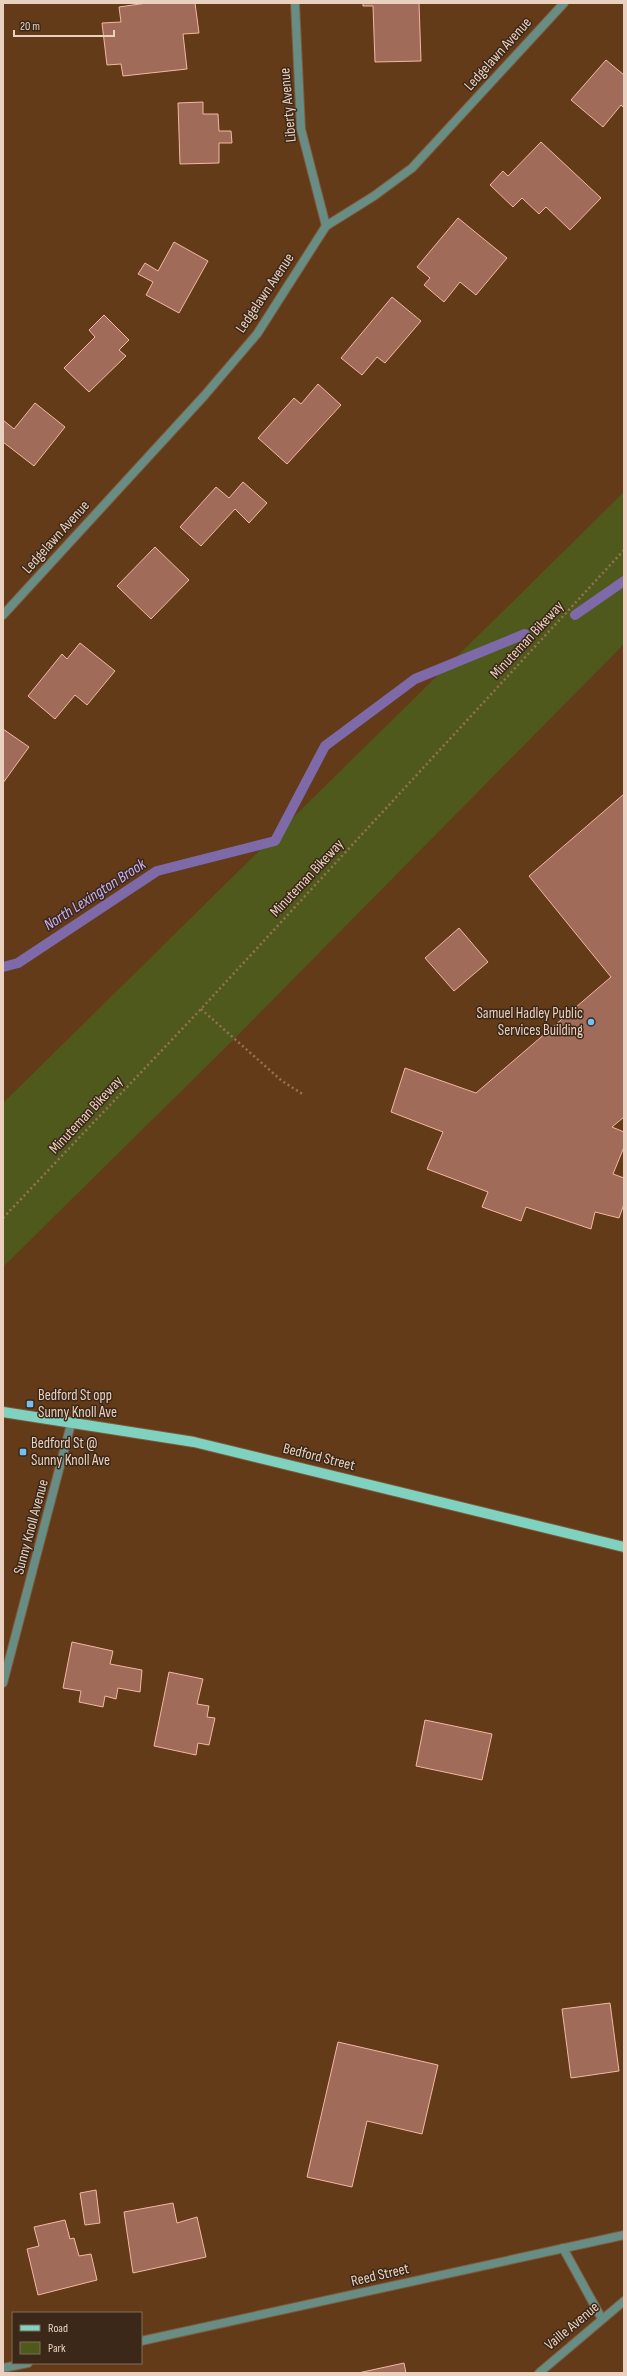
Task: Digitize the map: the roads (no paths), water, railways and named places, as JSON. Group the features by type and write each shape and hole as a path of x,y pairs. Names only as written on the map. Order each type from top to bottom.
{"main road":[{"name":"Bedford Street","path":"3,1412 71,1424 194,1442 624,1547"}],"street":[{"name":"Liberty Avenue","path":"295,3 301,128 326,226"},
{"name":"Ledgelawn Avenue","path":"3,615 204,396 257,334 326,226 374,196 412,168 564,3"},
{"name":"Sunny Knoll Avenue","path":"3,1683 71,1424"},
{"name":"Reed Street","path":"142,2341 624,2235"},
{"path":"563,2248 602,2320"},
{"name":"Vaille Avenue","path":"539,2373 624,2301"},
{"path":"3,2368 23,2364"}],"waterway":[{"name":"North Lexington Brook","path":"575,615 624,581"},
{"name":"North Lexington Brook","path":"3,967 18,963 157,871 275,841 325,746 415,679 525,634"}],"place":[{"name":"Samuel Hadley Public Services Building","path":"591,1022"},
{"name":"Bedford St opp Sunny Knoll Ave","path":"30,1404"},
{"name":"Bedford St @ Sunny Knoll Ave","path":"23,1452"}]}
